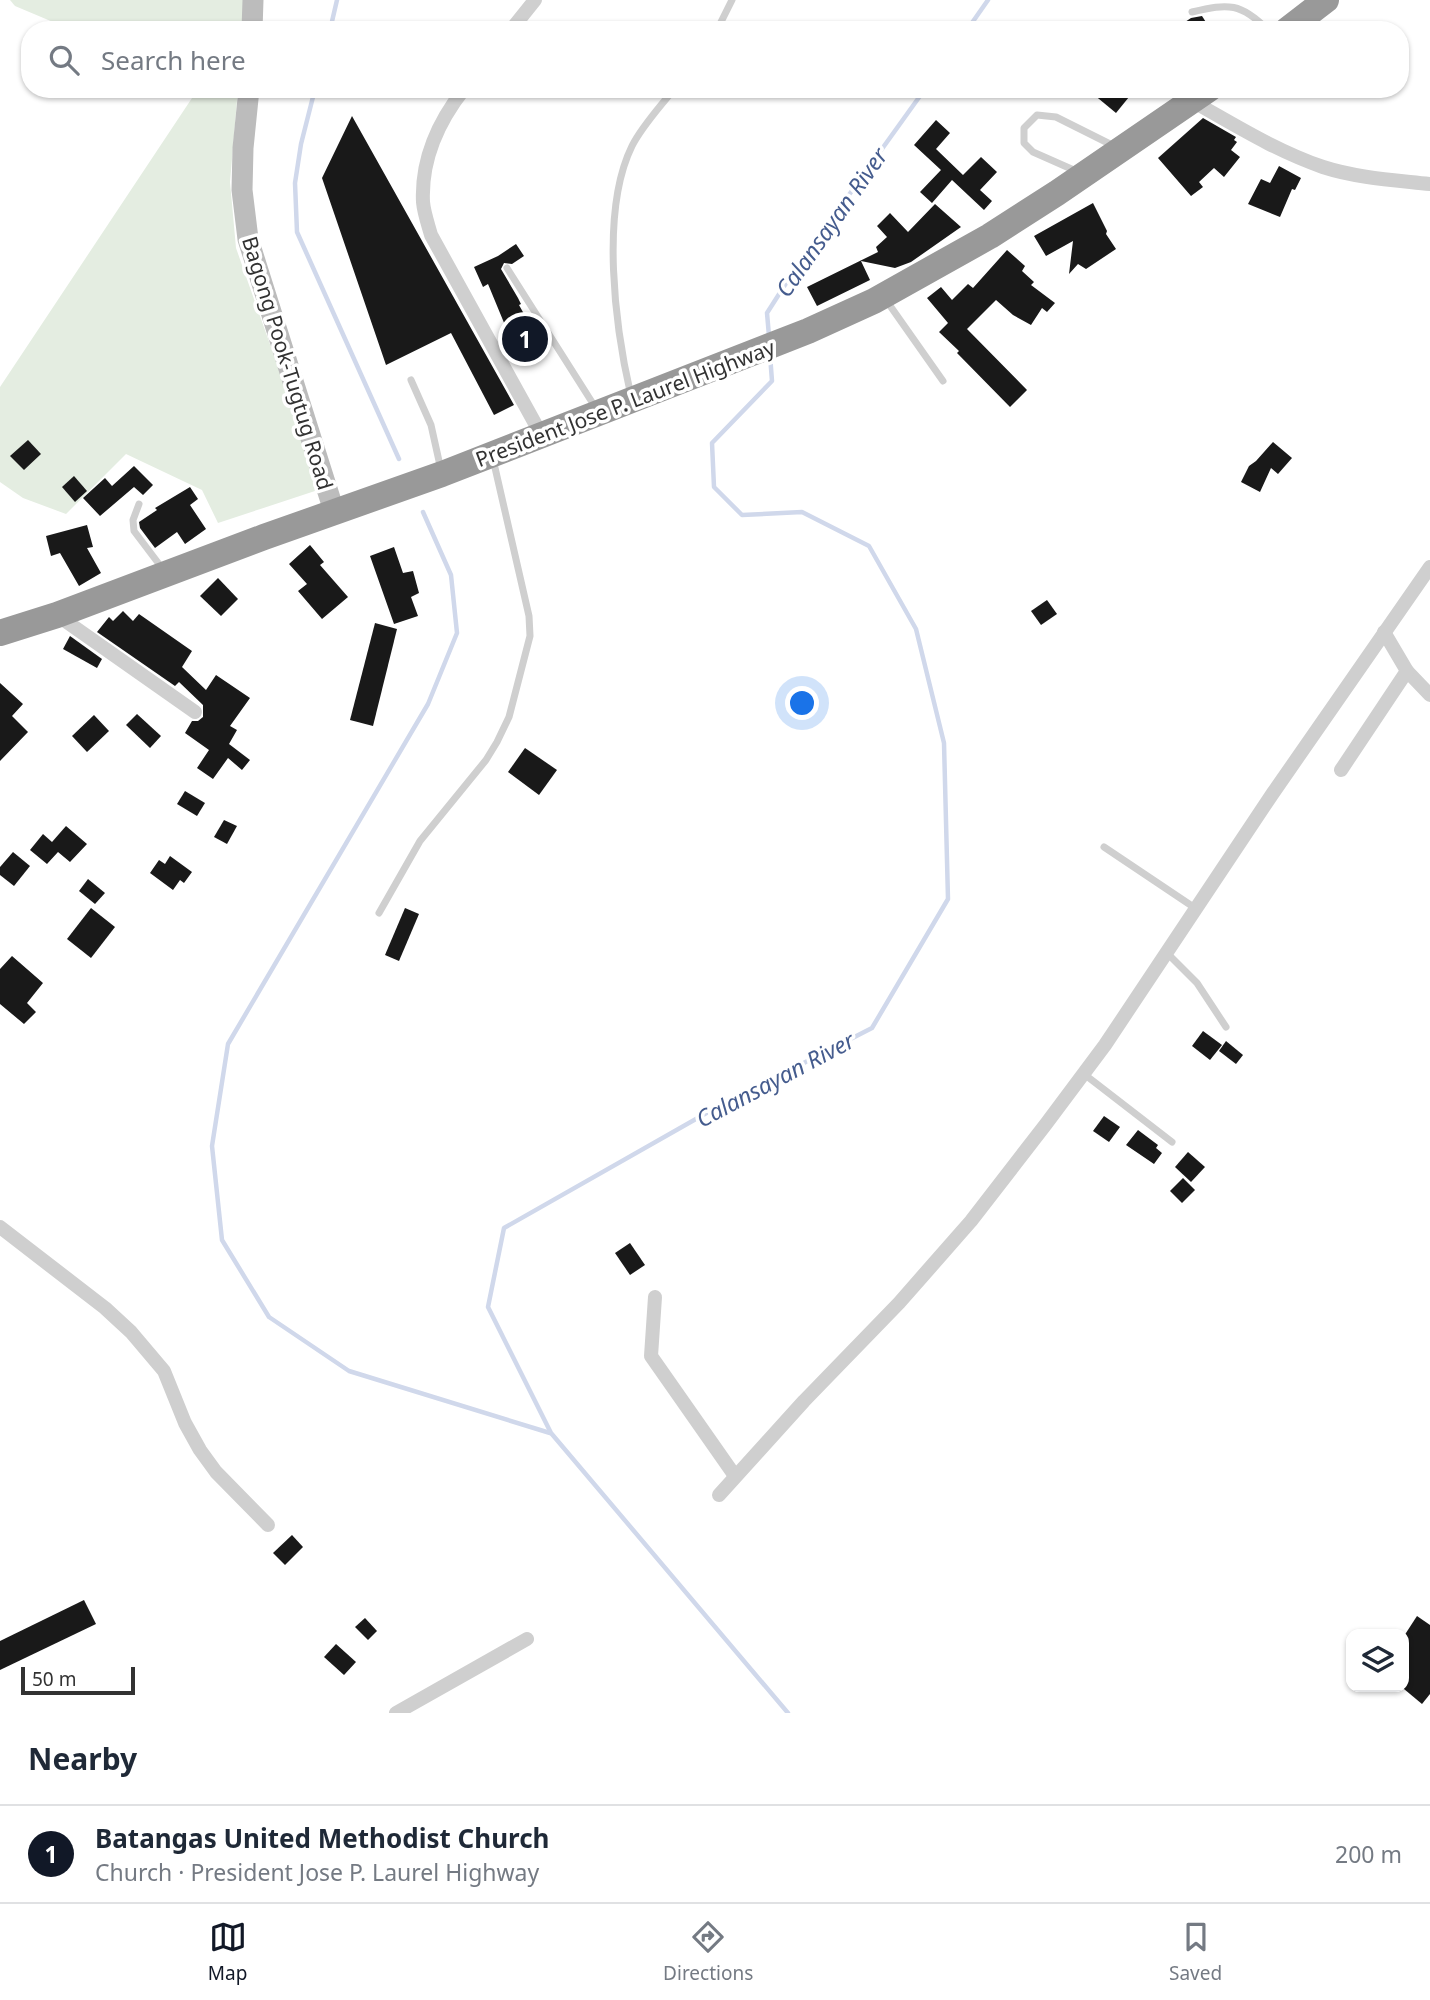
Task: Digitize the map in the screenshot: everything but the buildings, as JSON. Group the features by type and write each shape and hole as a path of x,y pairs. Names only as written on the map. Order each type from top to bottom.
{"highway":[{"path":"1299,21 1326,0"},
{"name":"President Jose P. Laurel Highway","path":"0,633 57,615 334,511 442,474 808,331 883,296 990,236 1197,98"}],"street":[{"path":"252,21 253,0"},
{"path":"518,21 535,0"},
{"name":"Bagong Pook-Tugtug Road","path":"248,98 242,190 248,239 334,511"},
{"path":"458,98 436,132 425,161 423,204 431,235 541,436"},
{"path":"1205,98 1277,149 1325,167 1374,178 1430,184"},
{"path":"719,1495 804,1401 859,1347 971,1221 1084,1074 1430,567"},
{"path":"57,615 195,712"},
{"path":"1384,632 1407,671 1430,695"},
{"path":"1341,770 1407,671"},
{"path":"0,1227 105,1307 139,1342 164,1371 185,1423 200,1450 216,1472 268,1525"},
{"path":"655,1297 651,1356 735,1476"},
{"path":"396,1713 527,1639"}],"lane":[{"path":"722,21 732,0"},
{"path":"1192,12 1215,6 1234,6 1252,14 1259,21"},
{"path":"632,400 620,345 614,257 617,193 632,146 667,98"},
{"path":"1084,175 1033,152 1024,143 1024,128 1037,115 1056,117 1121,149"},
{"path":"507,268 599,413"},
{"path":"883,296 943,381"},
{"path":"411,380 430,425 442,474"},
{"path":"379,913 415,849 486,760 497,742 509,716 530,636 529,616 492,455"},
{"path":"139,503 133,520 134,531 167,574"},
{"path":"1104,847 1195,908"},
{"path":"1166,951 1197,982 1226,1027"},
{"path":"1084,1074 1172,1142"}],"shaded area":[{"path":"10,0 248,0 248,21 51,21 15,6"},
{"path":"192,98 237,98 230,182 236,248 321,489 218,523 202,490 126,454 66,514 23,498 0,482 0,387"}],"waterway":[{"path":"332,21 337,0"},
{"name":"Calansayan River","path":"973,21 988,0"},
{"path":"313,98 295,183 297,232 399,459"},
{"name":"Calansayan River","path":"769,336 767,313 919,98"},
{"name":"Calansayan River","path":"770,355 772,381 712,443 714,487 742,515 802,512 869,546 916,629 944,743 948,899 872,1028 710,1111 504,1228 488,1307 551,1433 788,1713"},
{"path":"423,512 451,575 457,633 428,704 228,1044 212,1146 222,1240 269,1317 349,1371 550,1433"}],"place":[{"name":"Batangas United Methodist Church","path":"525,339"}]}
